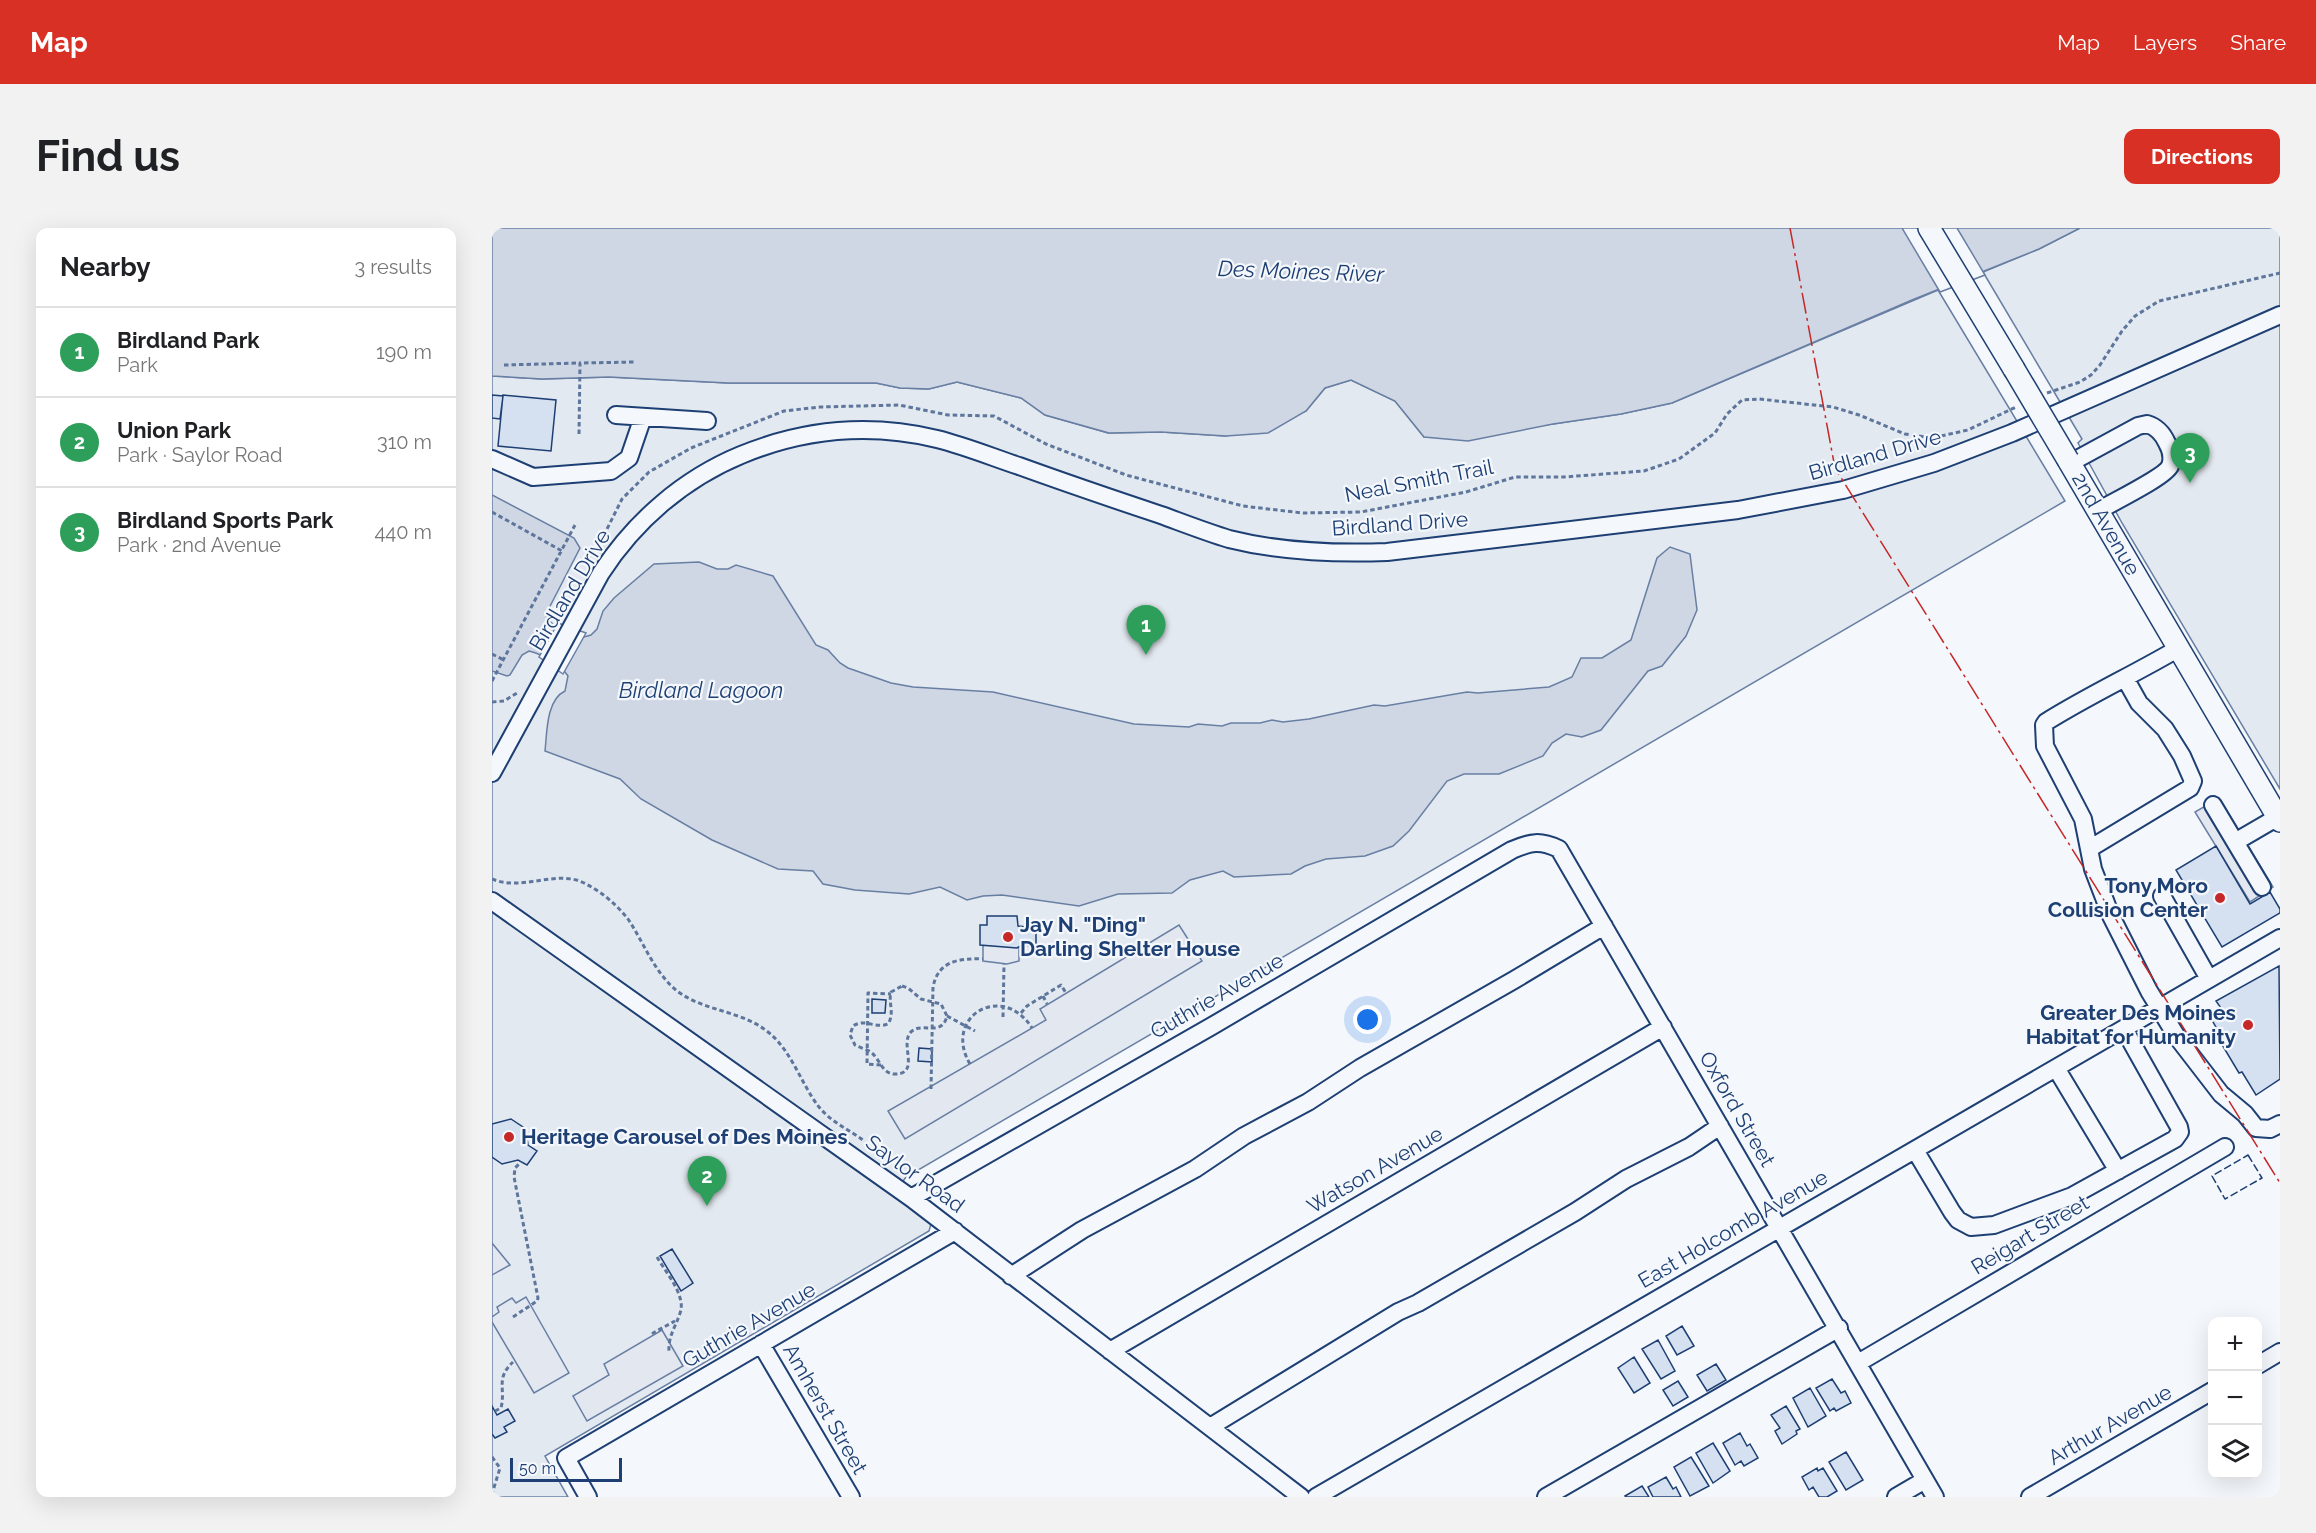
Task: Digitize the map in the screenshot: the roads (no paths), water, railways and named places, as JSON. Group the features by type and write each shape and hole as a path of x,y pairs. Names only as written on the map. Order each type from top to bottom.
{"main road":[{"name":"2nd Avenue","path":"1929,228 2279,819"}],"street":[{"name":"Birdland Drive","path":"492,772 616,551 636,527 684,486 723,462 771,443 834,430 902,432 936,439 1230,539 1300,550 1387,552 1738,510 1843,490 1934,463 2012,433 2280,315"},
{"path":"616,415 707,421"},
{"path":"492,459 533,477 611,471 629,458 643,417"},
{"path":"2069,462 2138,426 2147,424 2159,430 2166,441 2171,459 2165,473 2098,511"},
{"path":"2179,648 2085,698 2044,725 2045,746 2083,819 2093,869 2111,916 2165,1004 2177,1037 2221,1094 2245,1114 2256,1128 2270,1129 2280,1124"},
{"path":"2089,849 2190,788 2193,781 2187,765 2165,729 2139,703 2124,678"},
{"path":"2213,805 2262,887"},
{"path":"2235,842 2279,819"},
{"name":"Guthrie Avenue","path":"911,1198 1512,850 1530,843 1548,844"},
{"name":"Oxford Street","path":"1548,844 1559,849 1935,1497"},
{"path":"2162,896 2209,979"},
{"name":"Saylor Road","path":"492,901 911,1198 1301,1497"},
{"path":"1011,1276 1082,1230 1195,1169 1244,1136 1308,1102 1360,1068 1604,926"},
{"name":"East Holcomb Avenue","path":"1316,1497 2280,938"},
{"name":"Watson Avenue","path":"1110,1351 1663,1027"},
{"path":"1915,1150 1952,1212 1958,1220 1971,1227 1994,1225 2072,1196 2175,1139 2180,1132 2179,1127 2124,1029"},
{"path":"2056,1068 2118,1171"},
{"path":"1210,1427 1398,1312 1418,1303 1575,1212 1626,1179 1689,1147 1720,1126"},
{"name":"Reigart Street","path":"1858,1363 2225,1147"},
{"name":"Guthrie Avenue","path":"588,1497 566,1458 955,1231"},
{"path":"1546,1497 1839,1328"},
{"name":"Amherst Street","path":"761,1344 851,1497"},
{"path":"2262,1363 2280,1352"},
{"name":"Arthur Avenue","path":"2030,1497 2208,1393"},
{"path":"1896,1497 1925,1480"}],"water":[{"name":"Des Moines River","path":"492,228 2080,228 2039,249 1912,300 1672,403 1468,441 1424,437 1395,401 1351,380 1325,388 1306,411 1268,433 1226,436 1161,432 1109,433 1045,415 1021,398 957,382 929,389 900,388 876,383 728,383 609,377 542,379 492,376"},
{"name":"Birdland Lagoon","path":"492,495 574,538 580,548 546,614 547,619 554,625 584,637 591,635 597,629 603,611 614,598 654,564 699,562 717,569 728,569 736,565 773,576 816,645 828,650 848,668 891,683 913,687 993,692 1134,724 1189,727 1198,724 1222,726 1231,723 1260,723 1272,720 1283,722 1309,719 1374,705 1385,706 1467,692 1549,687 1572,677 1581,658 1602,658 1631,640 1657,558 1670,547 1690,554 1697,610 1686,636 1662,666 1648,671 1601,730 1582,737 1566,734 1552,743 1543,756 1499,774 1464,774 1447,781 1409,831 1393,846 1365,856 1326,859 1305,866 1291,874 1234,877 1223,871 1190,880 1172,893 1118,894 1079,906 1002,895 967,900 940,887 909,894 855,890 823,884 813,871 778,869 712,840 641,799 620,779 545,751 551,709 559,695 565,691 568,676 551,661 529,651 522,655 510,675 492,671"}],"place":[{"name":"Birdland Sports Park","path":"2190,483"},
{"name":"Birdland Park","path":"1146,655"},
{"name":"Tony Moro Collision Center","path":"2220,898"},
{"name":"Jay N. \"Ding\" Darling Shelter House","path":"1008,937"},
{"name":"Greater Des Moines Habitat for Humanity","path":"2248,1025"},
{"name":"Heritage Carousel of Des Moines","path":"509,1137"},
{"name":"Union Park","path":"707,1206"}]}
